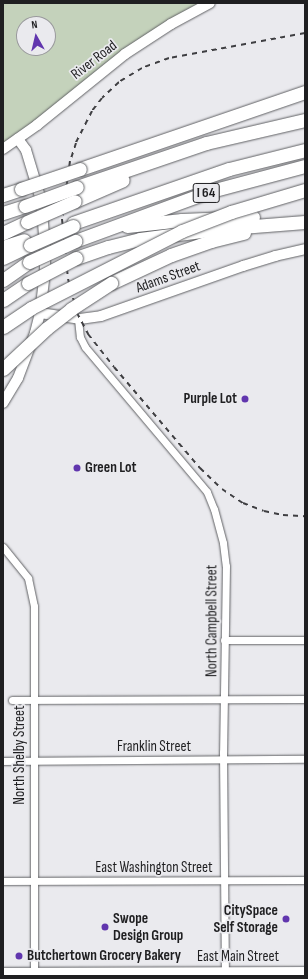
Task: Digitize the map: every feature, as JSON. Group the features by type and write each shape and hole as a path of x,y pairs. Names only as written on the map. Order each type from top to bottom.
{"highway":[{"path":"204,125 305,85"},
{"path":"3,195 204,125 305,92"},
{"path":"3,213 206,143 305,120"},
{"path":"3,233 75,201 179,158 287,124"},
{"path":"3,247 29,242 229,169 305,150"},
{"name":"I 64","path":"3,280 29,262 75,241 109,228 217,189 305,166"},
{"path":"3,327 36,305 182,231 231,212 305,190"},
{"path":"109,228 182,220 305,214"},
{"path":"3,300 28,282 76,258 108,247 140,239 216,229 305,223"},
{"path":"3,369 47,328 71,309 111,284 151,263 211,241 305,223"},
{"path":"3,258 29,242"}],"main road":[{"name":"East Main Street","path":"3,973 225,974 305,972"}],"street":[{"name":"River Road","path":"3,149 18,139 125,54 171,24 210,3"},
{"path":"3,403 18,378 27,357 40,313 45,274 43,213 37,183 26,150 18,139"},
{"name":"Adams Street","path":"40,313 78,319 93,318 113,313 243,266 305,249"},
{"name":"North Campbell Street","path":"78,319 80,337 85,347 203,486 210,497 225,556 223,759 225,974"},
{"name":"North Shelby Street","path":"3,546 28,578 32,590 34,625 34,974"},
{"path":"224,640 305,640"},
{"path":"12,700 305,699"},
{"name":"Franklin Street","path":"3,761 305,759"},
{"name":"East Washington Street","path":"3,881 305,880"}],"green space":[{"path":"3,3 210,3 191,13 3,147"}],"railway":[{"path":"305,33 169,58 142,68 119,82 102,98 92,111 76,143 70,161 62,219 68,279 77,313 88,334 114,367 200,468 222,489 243,503 264,511 283,515 305,516"}],"place":[{"name":"Purple Lot","path":"245,399"},
{"name":"Green Lot","path":"77,468"},
{"name":"CitySpace Self Storage","path":"286,919"},
{"name":"Swope Design Group","path":"105,927"},
{"name":"Butchertown Grocery Bakery","path":"19,956"}]}
